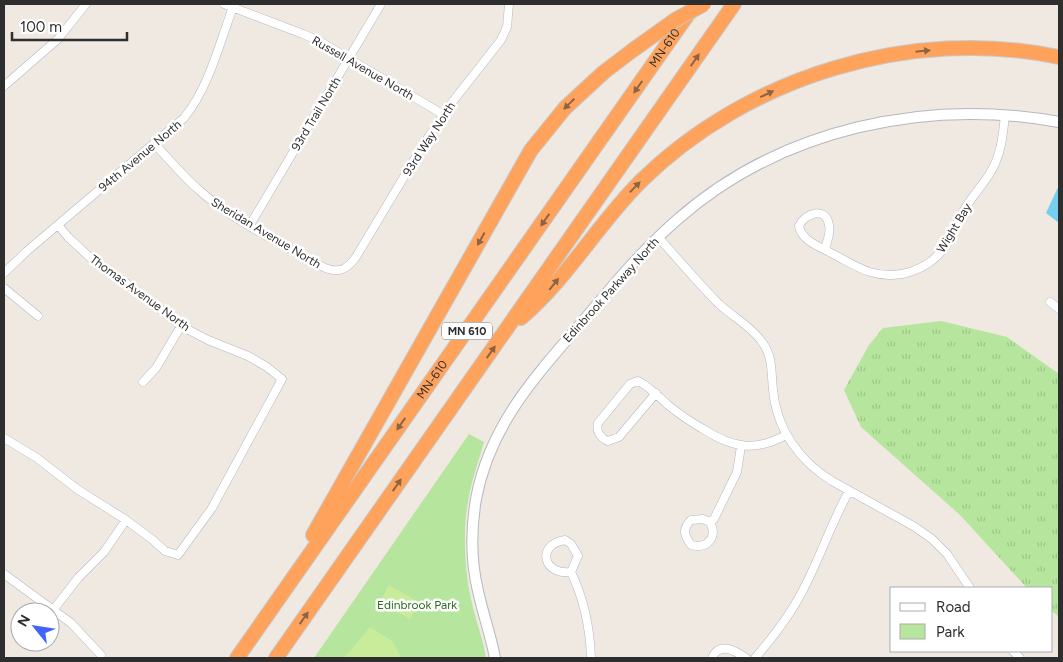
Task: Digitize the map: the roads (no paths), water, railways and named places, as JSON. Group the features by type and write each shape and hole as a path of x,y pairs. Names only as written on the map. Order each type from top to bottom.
{"highway":[{"name":"MN-610","path":"237,658 696,4"},
{"path":"230,658 295,564 334,500 531,150 565,108 604,72 675,20 704,4"},
{"name":"MN 610","path":"276,658 734,4"},
{"path":"507,330 540,301 622,201 651,172 699,133 768,93 843,66 894,54 924,50 1000,49 1027,51 1059,57"}],"street":[{"path":"4,86 58,39 86,4"},
{"name":"Russell Avenue North","path":"224,4 303,34 349,58 444,115"},
{"name":"93rd Trail North","path":"250,225 381,4"},
{"name":"93rd Way North","path":"340,271 348,267 356,257 444,115 501,40 507,27 509,4"},
{"name":"94th Avenue North","path":"4,273 26,251 184,118 199,97 233,7"},
{"name":"Edinbrook Parkway North","path":"495,658 477,588 473,546 476,500 486,460 506,417 533,379 617,281 658,237 700,201 738,176 782,154 826,136 873,123 920,116 979,113 1059,122"},
{"name":"Wight Bay","path":"825,249 829,234 829,224 826,217 812,213 802,221 799,226 800,232 810,241 857,267 885,275 899,275 926,265 938,256 946,245 960,216 991,172 999,154 1005,115"},
{"name":"Sheridan Avenue North","path":"155,144 201,192 250,225 321,266 333,271 340,271"},
{"name":"Thomas Avenue North","path":"58,225 97,264 132,287 181,326 268,366 282,379 212,508 178,555 165,551 154,540 126,520"},
{"path":"658,237 720,304 762,341 770,358 774,402 781,424 786,435 811,466 849,491 915,526 947,554 969,587"},
{"path":"4,288 38,316"},
{"path":"1050,302 1059,309"},
{"path":"143,382 156,368 181,326"},
{"path":"656,393 620,437 608,441 599,435 598,422 630,384 638,381 650,387 688,420 717,438 741,446 768,443 786,435"},
{"path":"4,438 37,458 77,489 126,520 104,552 78,578 59,602"},
{"path":"710,522 714,519 738,472 741,446"},
{"path":"760,656 795,605 807,582 831,525 849,491"},
{"path":"571,572 563,573 556,571 547,560 548,549 557,542 565,540 572,544 578,556 571,572 584,605 589,630 591,658"},
{"path":"4,574 44,602"},
{"path":"60,614 101,655"},
{"path":"712,658 719,650 726,648 746,658"}],"water":[{"path":"1059,185 1059,223 1046,213"}],"park label":[{"name":"Edinbrook Park","path":"417,605"}]}
